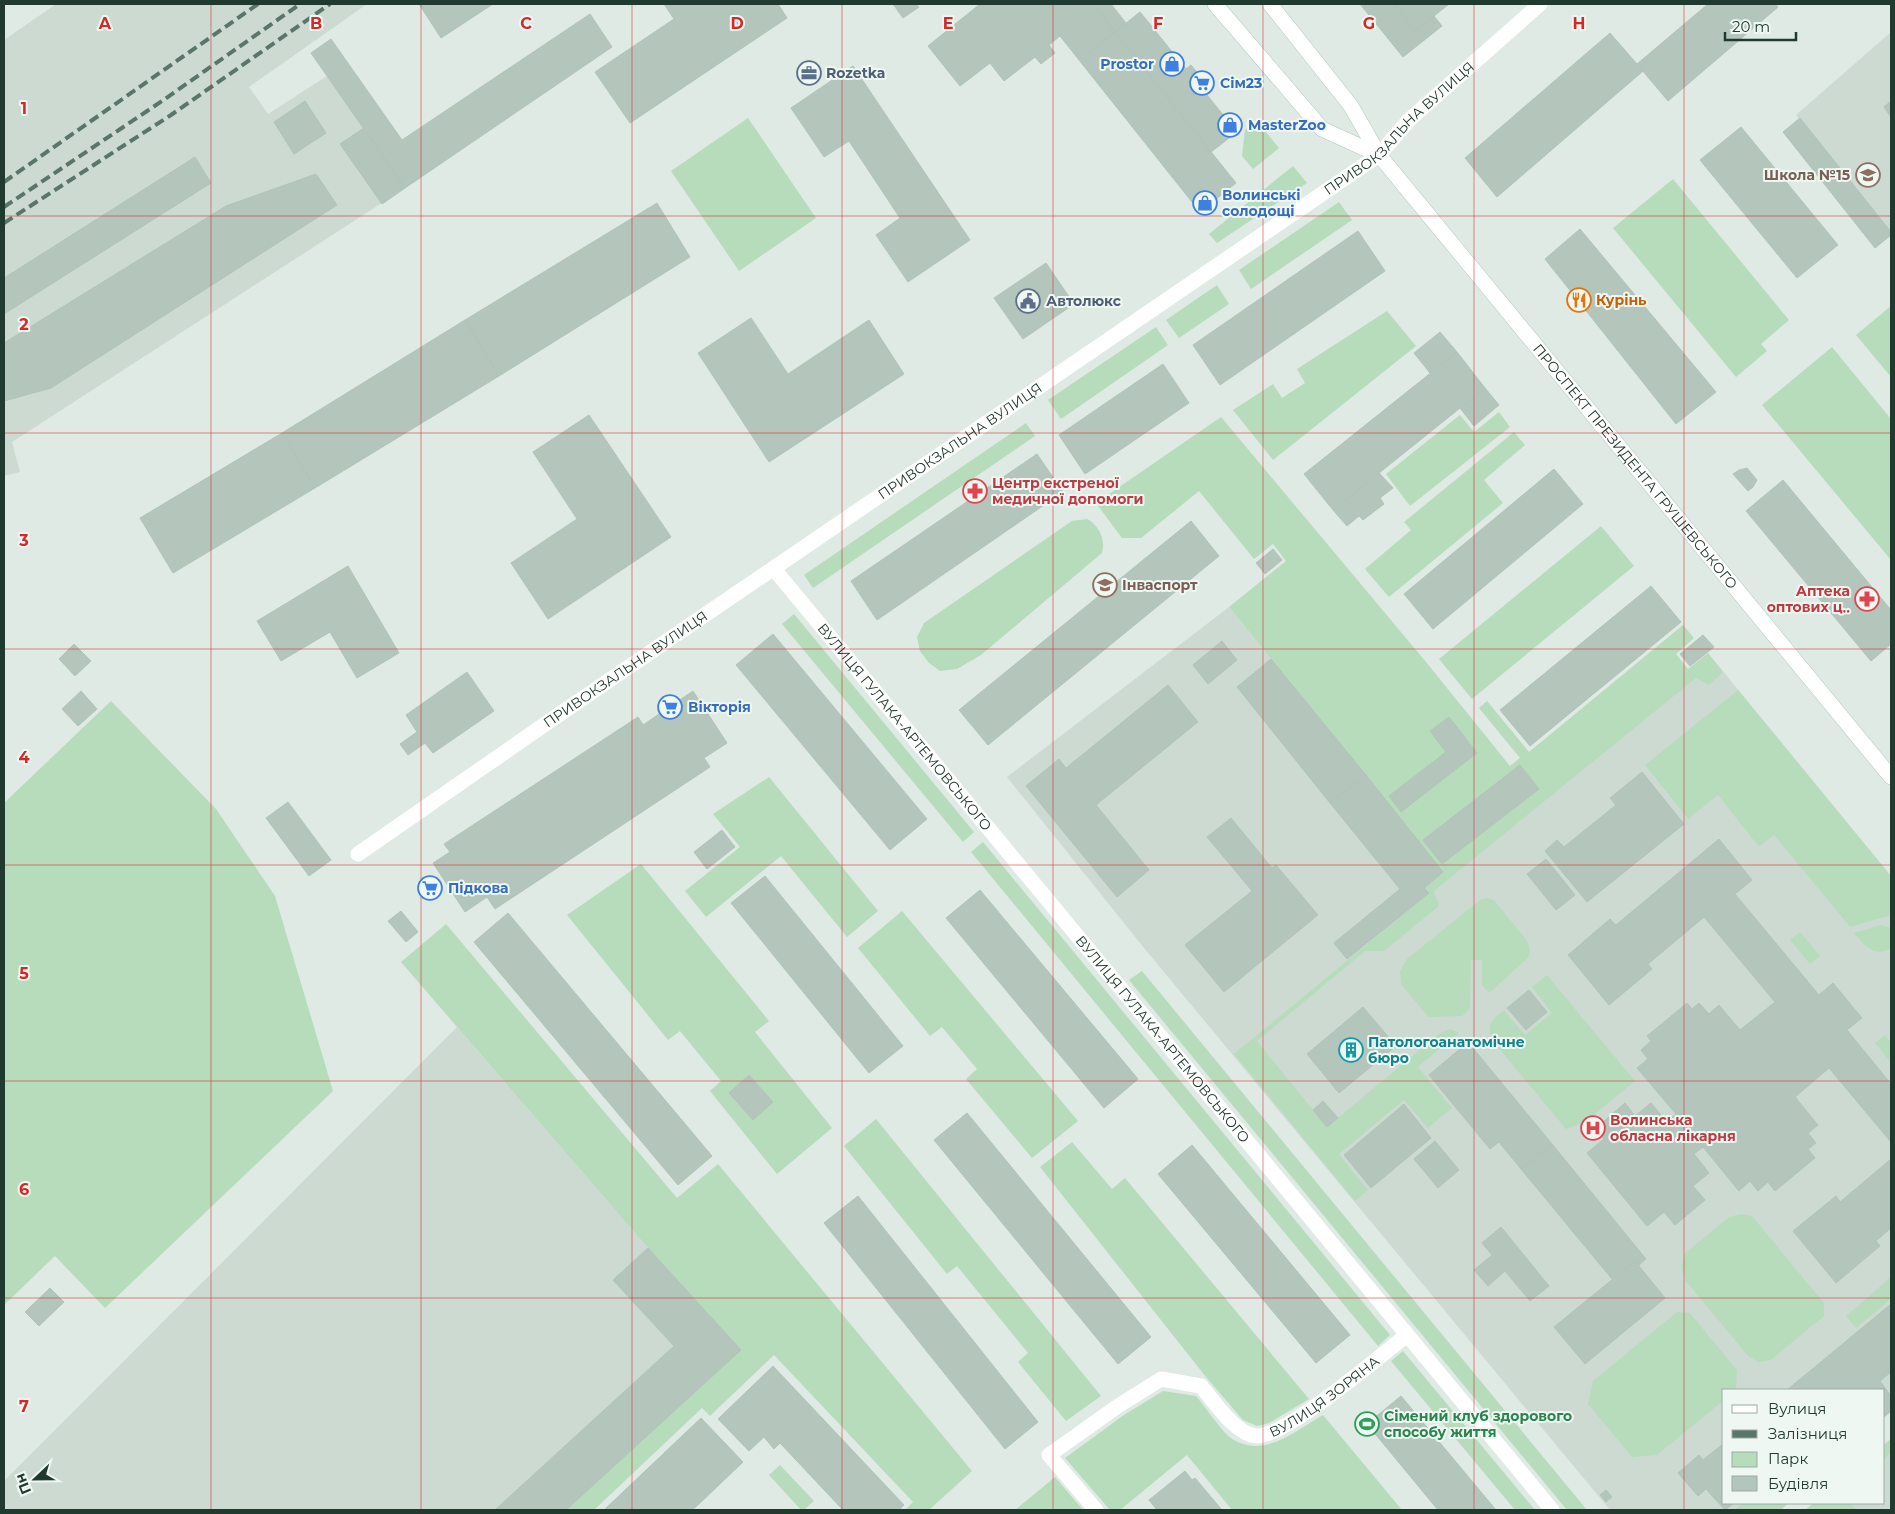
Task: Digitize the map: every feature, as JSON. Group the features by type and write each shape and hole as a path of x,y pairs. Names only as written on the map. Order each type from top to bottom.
{"street":[{"path":"1215,4 1322,129 1379,156"},
{"path":"1270,4 1351,106 1379,156"},
{"name":"ПРИВОКЗАЛЬНА ВУЛИЦЯ","path":"358,854 1379,156 1408,120 1540,4"},
{"name":"ПРОСПЕКТ ПРЕЗИДЕНТА ГРУШЕВСЬКОГО","path":"1379,156 1891,777"},
{"name":"ВУЛИЦЯ ГУЛАКА-АРТЕМОВСЬКОГО","path":"774,568 1552,1510"},
{"name":"ВУЛИЦЯ ЗОРЯНА","path":"1096,1510 1049,1455 1118,1406 1161,1380 1201,1386 1237,1428 1256,1436 1273,1432 1322,1402 1407,1334"}],"shaded area":[{"path":"56,4 367,4 249,87 268,114 327,76 405,188 12,442 20,472 4,476 4,40"},
{"name":"Школа №15","path":"1891,32 1891,232 1796,115"},
{"name":"Волинська обласна лікарня","path":"1229,607 1443,872 1708,653 1891,876 1891,1411 1885,1416 1885,1389 1722,1389 1722,1504 1788,1504 1780,1510 1610,1510 1144,948 1007,777"},
{"path":"457,1027 648,1248 741,1350 566,1510 4,1510 4,1481"},
{"path":"1891,1439 1891,1510 1805,1510 1813,1504 1885,1504 1885,1444"}],"green space":[{"path":"748,118 816,218 739,271 671,171"},
{"path":"1257,121 1279,148 1253,169 1242,156 1245,130"},
{"path":"1293,166 1307,183 1217,243 1209,234"},
{"path":"1673,179 1789,320 1761,344 1767,351 1736,377 1613,228"},
{"path":"1339,202 1352,220 1251,289 1239,270"},
{"path":"1217,285 1229,304 1179,338 1166,320"},
{"path":"1891,306 1891,377 1856,335"},
{"path":"1387,311 1416,346 1273,460 1233,410 1273,384 1282,398 1305,383 1297,369"},
{"path":"1156,327 1168,345 1061,419 1048,400"},
{"path":"1832,347 1891,419 1891,560 1762,405"},
{"path":"1499,412 1510,427 1410,506 1386,474 1460,415 1474,432"},
{"path":"1221,417 1426,662 1510,766 1520,758 1479,708 1487,701 1529,752 1683,625 1694,638 1676,654 1688,669 1708,653 1723,672 1709,685 1696,678 1434,891 1439,906 1384,951 1365,951 1257,1041 1327,1127 1439,1034 1450,1029 1459,1033 1418,1067 1452,1108 1428,1128 1404,1100 1339,1154 1368,1190 1355,1201 1234,1054 1428,894 1424,888 1443,872 1229,607 1286,561 1273,544 1254,559 1199,491 1141,538 1122,538 1096,503"},
{"path":"1026,423 1035,436 813,588 804,575"},
{"path":"1514,432 1525,445 1484,480 1503,503 1389,597 1365,569 1411,530 1404,522"},
{"path":"1087,519 1095,525 1100,533 1103,543 1102,553 981,655 957,669 940,671 929,663 920,651 917,637 924,623 1072,521"},
{"path":"1601,526 1634,566 1472,699 1439,659"},
{"path":"794,614 974,832 963,842 782,624"},
{"path":"1738,690 1891,876 1891,915 1850,927 1774,835 1759,847 1718,795 1688,819 1645,765"},
{"path":"111,701 216,809 275,896 333,1091 105,1308 55,1256 4,1305 4,803"},
{"path":"769,777 878,911 847,937 781,856 706,917 685,891 740,847 713,814"},
{"path":"983,842 1390,1335 1378,1346 971,852"},
{"path":"641,864 769,1021 755,1032 832,1128 777,1174 710,1091 721,1081 680,1031 668,1040 567,915"},
{"path":"1487,898 1494,900 1528,942 1530,951 1528,958 1489,993 1482,985 1482,960 1471,960 1470,1008 1462,1016 1428,1017 1401,984 1400,971 1407,959 1480,900"},
{"path":"902,911 1078,1121 1032,1158 966,1079 977,1069 942,1027 930,1036 858,948"},
{"path":"446,924 677,1198 718,1164 972,1471 929,1510 905,1510 913,1502 774,1355 710,1416 702,1408 594,1510 566,1510 741,1350 648,1248 401,962"},
{"path":"1881,925 1891,928 1891,948 1885,951 1880,952 1870,949 1854,933"},
{"path":"1800,932 1820,956 1810,964 1790,940"},
{"path":"1142,971 1587,1510 1567,1510 1129,980"},
{"path":"1547,975 1635,1081 1584,1123 1566,1129 1492,1040 1490,1034 1491,1022 1504,1010 1525,1035 1552,1013 1532,987"},
{"path":"1885,1035 1891,1043 1891,1063 1875,1043"},
{"path":"876,1119 1101,1396 1066,1421 1018,1362 1028,1353 957,1266 947,1274 844,1146"},
{"path":"1072,1142 1112,1189 1125,1178 1309,1399 1269,1423 1257,1426 1243,1420 1206,1377 1040,1167"},
{"path":"1741,1214 1752,1216 1824,1303 1824,1316 1771,1360 1759,1362 1749,1357 1685,1280 1682,1267 1684,1254 1729,1217"},
{"path":"1891,1277 1891,1299 1856,1328 1846,1316"},
{"path":"1677,1312 1690,1313 1737,1370 1736,1389 1722,1389 1722,1402 1657,1455 1632,1457 1588,1404 1593,1381"},
{"path":"1403,1351 1535,1510 1515,1510 1391,1361"},
{"path":"1163,1391 1196,1396 1227,1435 1243,1444 1255,1446 1267,1445 1278,1441 1323,1415 1402,1510 1232,1510 1187,1455 1120,1510 1110,1510 1065,1458 1124,1415"},
{"path":"1891,1439 1891,1453 1885,1458 1885,1444"},
{"path":"780,1465 814,1501 804,1510 801,1510 769,1475"},
{"path":"1055,1477 1083,1510 1015,1510"},
{"path":"1743,1504 1788,1504 1780,1510 1734,1510"},
{"path":"1813,1504 1851,1504 1857,1510 1805,1510"}],"building":[{"path":"419,4 493,4 441,38"},
{"path":"664,4 778,4 787,18 630,123 595,72 674,19"},
{"path":"893,4 916,4 919,7 903,18"},
{"path":"980,4 1093,4 1115,32 1079,60 1060,36 1049,45 1055,53 1041,64 1035,57 1004,81 990,63 960,86 928,46"},
{"path":"1093,4 1111,4 1126,23 1115,32"},
{"path":"1360,4 1394,4 1415,31 1434,16 1442,26 1403,57"},
{"path":"1394,4 1449,4 1415,31"},
{"path":"1708,4 1775,4 1778,7 1668,101 1637,64"},
{"path":"1140,12 1186,69 1191,65 1212,91 1207,95 1237,132 1211,152 1115,32"},
{"path":"590,14 612,47 405,188 311,53 331,39 402,140"},
{"path":"1115,32 1236,183 1200,212 1079,60"},
{"path":"1610,33 1643,71 1497,197 1465,158"},
{"path":"853,66 970,240 908,282 876,235 900,218 849,141 824,157 791,108"},
{"path":"305,101 326,133 294,154 274,122"},
{"path":"1891,101 1891,117 1884,107"},
{"path":"1800,118 1891,232 1891,235 1875,248 1783,132"},
{"path":"1741,127 1838,245 1797,278 1700,160"},
{"path":"364,128 405,188 382,204 340,144"},
{"path":"195,157 211,183 4,314 4,278"},
{"path":"316,174 337,205 51,388 4,401 4,343 226,206"},
{"path":"657,203 690,257 499,376 465,320"},
{"path":"1580,229 1716,392 1676,424 1545,259"},
{"path":"1358,231 1385,271 1220,385 1193,345"},
{"path":"1046,263 1074,304 1023,339 994,298"},
{"path":"751,318 788,374 869,320 904,374 769,462 698,353"},
{"path":"465,320 499,376 315,488 282,433"},
{"path":"1440,332 1457,352 1430,373 1414,353"},
{"path":"1457,352 1485,388 1333,510 1304,474"},
{"path":"1163,364 1189,403 1085,474 1059,435"},
{"path":"1485,388 1499,405 1474,426 1460,408"},
{"path":"589,415 671,537 548,619 511,563 577,519 533,452"},
{"path":"282,433 315,488 173,573 140,518"},
{"path":"1037,454 1063,492 877,620 851,581"},
{"path":"1747,468 1757,480 1748,491 1733,474"},
{"path":"1554,469 1583,504 1433,629 1404,594"},
{"path":"1379,473 1393,488 1380,498 1384,504 1363,520 1359,516 1347,526 1333,510"},
{"path":"1783,480 1891,610 1891,644 1871,661 1746,511"},
{"path":"980,483 984,489 970,499 966,493"},
{"path":"1191,521 1219,556 988,745 959,710"},
{"path":"1273,549 1282,560 1265,574 1256,563"},
{"path":"348,566 399,653 357,678 330,632 281,661 257,621"},
{"path":"1651,586 1681,622 1530,746 1500,710"},
{"path":"773,634 927,819 890,850 736,665"},
{"path":"1703,635 1714,647 1690,666 1680,654"},
{"path":"1222,641 1237,660 1208,684 1193,665"},
{"path":"74,644 91,661 75,676 59,659"},
{"path":"1271,659 1366,775 1330,803 1237,687"},
{"path":"467,672 494,711 433,753 425,743 408,755 400,744 417,732 406,715"},
{"path":"1168,685 1198,722 1096,805 1149,870 1117,897 1026,786 1059,759 1066,768"},
{"path":"81,691 97,709 78,726 62,709"},
{"path":"693,691 727,743 704,758 710,767 495,909 487,897 465,912 433,863 450,852 444,844 638,717 643,725"},
{"path":"1449,717 1477,753 1401,812 1389,796 1446,752 1430,731"},
{"path":"1520,765 1539,789 1442,864 1423,840"},
{"path":"1642,772 1684,824 1587,902 1545,851 1557,840 1564,847 1616,805 1610,798"},
{"path":"1366,775 1443,872 1424,888 1429,893 1347,959 1334,943 1400,889 1330,803"},
{"path":"288,802 331,860 309,876 266,818"},
{"path":"1231,818 1272,868 1276,865 1318,915 1224,992 1185,945 1252,891 1207,837"},
{"path":"722,830 735,847 707,869 694,852"},
{"path":"1719,839 1752,880 1735,894 1819,995 1833,983 1862,1018 1847,1030 1891,1084 1891,1142 1829,1068 1795,1097 1818,1125 1808,1133 1816,1143 1808,1149 1815,1158 1775,1191 1768,1182 1758,1191 1750,1181 1739,1191 1703,1147 1694,1154 1709,1173 1693,1186 1705,1200 1675,1225 1664,1212 1647,1226 1587,1153 1604,1139 1595,1129 1625,1103 1635,1116 1651,1103 1667,1122 1676,1114 1637,1068 1648,1059 1641,1050 1651,1041 1647,1036 1687,1003 1692,1009 1699,1003 1709,1014 1719,1005 1740,1030 1775,1002 1704,917 1648,964 1652,969 1609,1005 1568,955 1610,919 1616,925"},
{"path":"1546,859 1575,895 1556,910 1527,874"},
{"path":"765,876 903,1046 869,1073 731,903"},
{"path":"980,890 1138,1079 1104,1108 946,918"},
{"path":"401,911 418,932 406,942 388,921"},
{"path":"508,913 712,1156 678,1185 474,942"},
{"path":"1529,990 1547,1012 1526,1030 1507,1008"},
{"name":"Патологоанатомічне бюро","path":"1363,1007 1396,1046 1339,1093 1307,1054"},
{"path":"1468,1042 1552,1144 1521,1169 1499,1142 1490,1149 1429,1075"},
{"path":"749,1075 773,1102 753,1120 729,1093"},
{"path":"1323,1101 1338,1118 1327,1127 1313,1110"},
{"path":"1404,1104 1431,1138 1371,1188 1344,1155"},
{"path":"967,1113 1151,1337 1118,1364 934,1140"},
{"path":"1435,1141 1459,1170 1438,1188 1414,1159"},
{"path":"1552,1144 1646,1259 1639,1265 1635,1261 1612,1279 1521,1169"},
{"path":"1192,1145 1350,1335 1316,1363 1158,1174"},
{"path":"1891,1159 1891,1228 1876,1241 1880,1246 1836,1283 1793,1231 1836,1196 1840,1202"},
{"path":"858,1196 1038,1422 1005,1449 824,1223"},
{"path":"1501,1227 1549,1286 1530,1301 1505,1271 1488,1286 1474,1270 1492,1255 1482,1243"},
{"path":"648,1248 741,1350 566,1510 495,1510 674,1346 613,1280"},
{"path":"1635,1261 1665,1298 1585,1364 1554,1327"},
{"path":"50,1288 64,1302 39,1326 25,1312"},
{"path":"1891,1304 1891,1372 1880,1381 1891,1396 1891,1411 1885,1416 1885,1389 1788,1389"},
{"path":"773,1366 904,1505 899,1510 843,1510 780,1443 774,1449 764,1437 749,1451 718,1419"},
{"path":"1401,1396 1496,1510 1438,1510 1367,1424"},
{"path":"701,1418 743,1462 699,1504 692,1510 604,1510"},
{"path":"1722,1445 1722,1504 1733,1504 1725,1510 1706,1489 1698,1496 1678,1473 1699,1455 1703,1460"},
{"path":"1185,1471 1192,1480 1195,1478 1222,1510 1157,1510 1149,1500"},
{"path":"1606,1490 1612,1497 1606,1502 1600,1495"}],"railway":[{"path":"4,182 258,4"},
{"path":"4,207 162,101 300,4"},
{"path":"4,223 171,115 330,4"}],"place":[{"name":"Prostor","path":"1172,64"},
{"name":"Rozetka","path":"809,73"},
{"name":"Сім23","path":"1202,83"},
{"name":"MasterZoo","path":"1230,125"},
{"name":"Школа №15","path":"1868,175"},
{"name":"Волинські солодощі","path":"1205,203"},
{"name":"Курінь","path":"1579,300"},
{"name":"Автолюкс","path":"1028,301"},
{"name":"Центр екстреної медичної допомоги","path":"975,491"},
{"name":"Інваспорт","path":"1105,585"},
{"name":"Аптека оптових ц‥","path":"1867,599"},
{"name":"Вікторія","path":"670,707"},
{"name":"Підкова","path":"430,888"},
{"name":"Патологоанатомічне бюро","path":"1351,1050"},
{"name":"Волинська обласна лікарня","path":"1593,1128"},
{"name":"Сімений клуб здорового способу життя","path":"1367,1424"}]}
